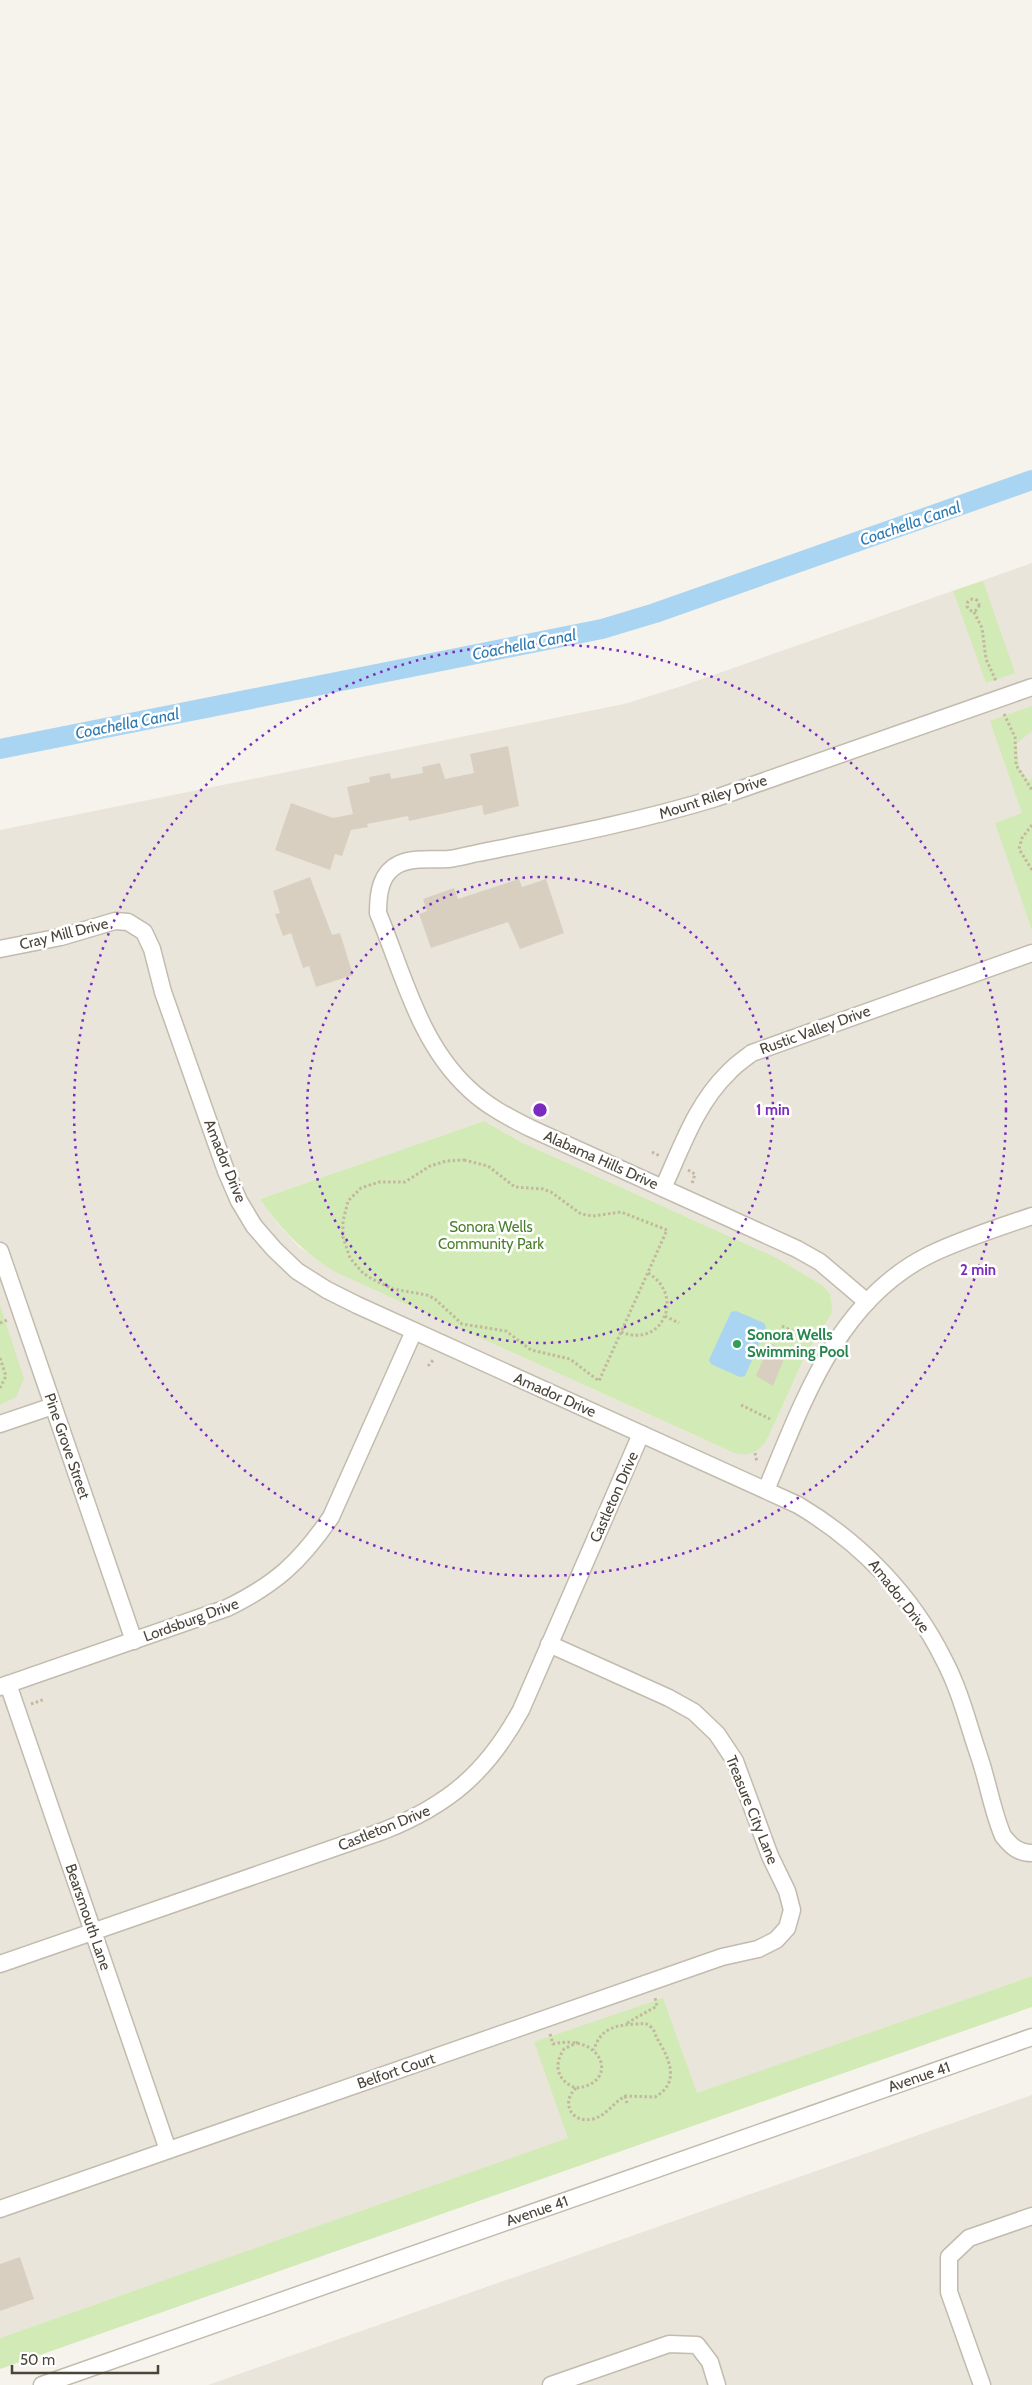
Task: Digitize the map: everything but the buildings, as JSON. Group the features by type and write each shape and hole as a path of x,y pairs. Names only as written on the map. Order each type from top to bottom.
{"street":[{"name":"Mount Riley Drive","path":"387,873 399,864 407,862 450,859 608,828 666,813 716,798 1032,687"},
{"name":"Alabama Hills Drive","path":"387,873 378,892 378,913 427,1035 444,1061 468,1089 508,1117 797,1249 820,1262 867,1302"},
{"name":"Cray Mill Drive","path":"0,949 61,937 115,921 128,922"},
{"name":"Amador Drive","path":"128,922 144,932 152,950 163,992 226,1171 254,1226 274,1249 297,1271 327,1290 766,1490 826,1521 856,1545 884,1572 910,1606 948,1668 987,1779 1003,1836 1011,1846 1023,1853 1032,1853"},
{"name":"Rustic Valley Drive","path":"663,1188 694,1121 708,1096 728,1072 752,1053 1032,952"},
{"path":"766,1490 816,1374 845,1328 867,1302 895,1277 928,1256 962,1240 1032,1216"},
{"name":"Pine Grove Street","path":"0,1251 134,1640"},
{"name":"Lordsburg Drive","path":"4,1685 227,1608 259,1592 290,1569 312,1545 331,1517 414,1331"},
{"path":"0,1424 53,1406"},
{"name":"Castleton Drive","path":"0,1964 384,1831 434,1808 475,1776 507,1736 521,1710 641,1434"},
{"name":"Treasure City Lane","path":"549,1644 669,1698 694,1712 717,1734 735,1761 770,1856 787,1891 792,1910 787,1928"},
{"name":"Bearsmouth Lane","path":"4,1685 93,1932 168,2150"},
{"name":"Belfort Court","path":"0,2209 722,1958 758,1949 776,1940 787,1928"},
{"name":"Avenue 41","path":"42,2385 1032,2037"},
{"path":"982,2385 949,2292 949,2257 969,2238 1032,2216"},
{"path":"551,2385 668,2344 697,2345 710,2362 717,2385"}],"path":[{"path":"974,612 980,608 977,599 973,598 967,602 968,607 974,612 982,628 986,659 996,680"},
{"path":"1004,716 1013,729 1015,737 1016,766 1032,790"},
{"path":"1032,825 1022,838 1019,849 1032,870"},
{"path":"464,1160 481,1163 510,1184 551,1192 581,1214 593,1216 616,1212 628,1214 667,1230 648,1272 599,1381 570,1360 531,1350 506,1331 462,1324 427,1294 393,1289 372,1279 355,1264 343,1237 343,1221 348,1201 361,1188 371,1184 405,1182 430,1166 446,1161 464,1160"},
{"path":"621,1332 635,1336 648,1336 659,1326 665,1316 668,1305 668,1291 659,1280 648,1272"},
{"path":"665,1316 679,1323"},
{"path":"0,1323 5,1321"},
{"path":"782,1326 807,1338"},
{"path":"0,1358 6,1376 0,1388"},
{"path":"741,1405 770,1419"},
{"path":"594,2050 602,2033 627,2023 657,2006 656,2000"},
{"path":"551,2036 553,2044 578,2042 594,2050 601,2066 598,2078 594,2083 576,2088 569,2096 568,2109 571,2113 585,2120 601,2116 625,2096 655,2097 664,2090 671,2076 668,2057 654,2030 646,2024 627,2023"},
{"path":"576,2088 560,2077 557,2065 564,2049 578,2042"},
{"path":"625,2096 627,2103"}],"shaded area":[{"path":"1032,563 1032,1976 0,2338 0,830 624,704 679,687","holes":["484,1121 521,1142 775,1257 822,1285 831,1298 831,1315 805,1356 767,1440 760,1448 748,1454 734,1453 337,1273 299,1247 278,1224 260,1199"]},
{"path":"1032,2095 1032,2385 208,2385"}],"green space":[{"path":"983,581 1015,673 986,683 953,591"},
{"path":"1032,706 1032,731 1017,743 1019,768 1029,781 1032,778 1032,930 995,823 1022,813 990,721"},
{"name":"Sonora Wells Community Park","path":"484,1121 521,1142 775,1257 822,1285 830,1294 831,1315 805,1356 767,1440 760,1448 748,1454 734,1453 337,1273 294,1240 276,1221 260,1199"},
{"path":"0,1305 24,1379 16,1397 0,1405"},
{"path":"1032,1976 1032,2007 0,2369 0,2338 568,2138 534,2042 663,1998 697,2093"}],"water":[{"name":"Sonora Wells Swimming Pool","path":"736,1311 764,1323 766,1328 745,1376 740,1377 711,1364 709,1360 731,1312"}],"waterway":[{"name":"Coachella Canal","path":"0,749 602,629 655,613 1032,480"}],"place":[{"name":"Sonora Wells Swimming Pool","path":"737,1344"}]}
